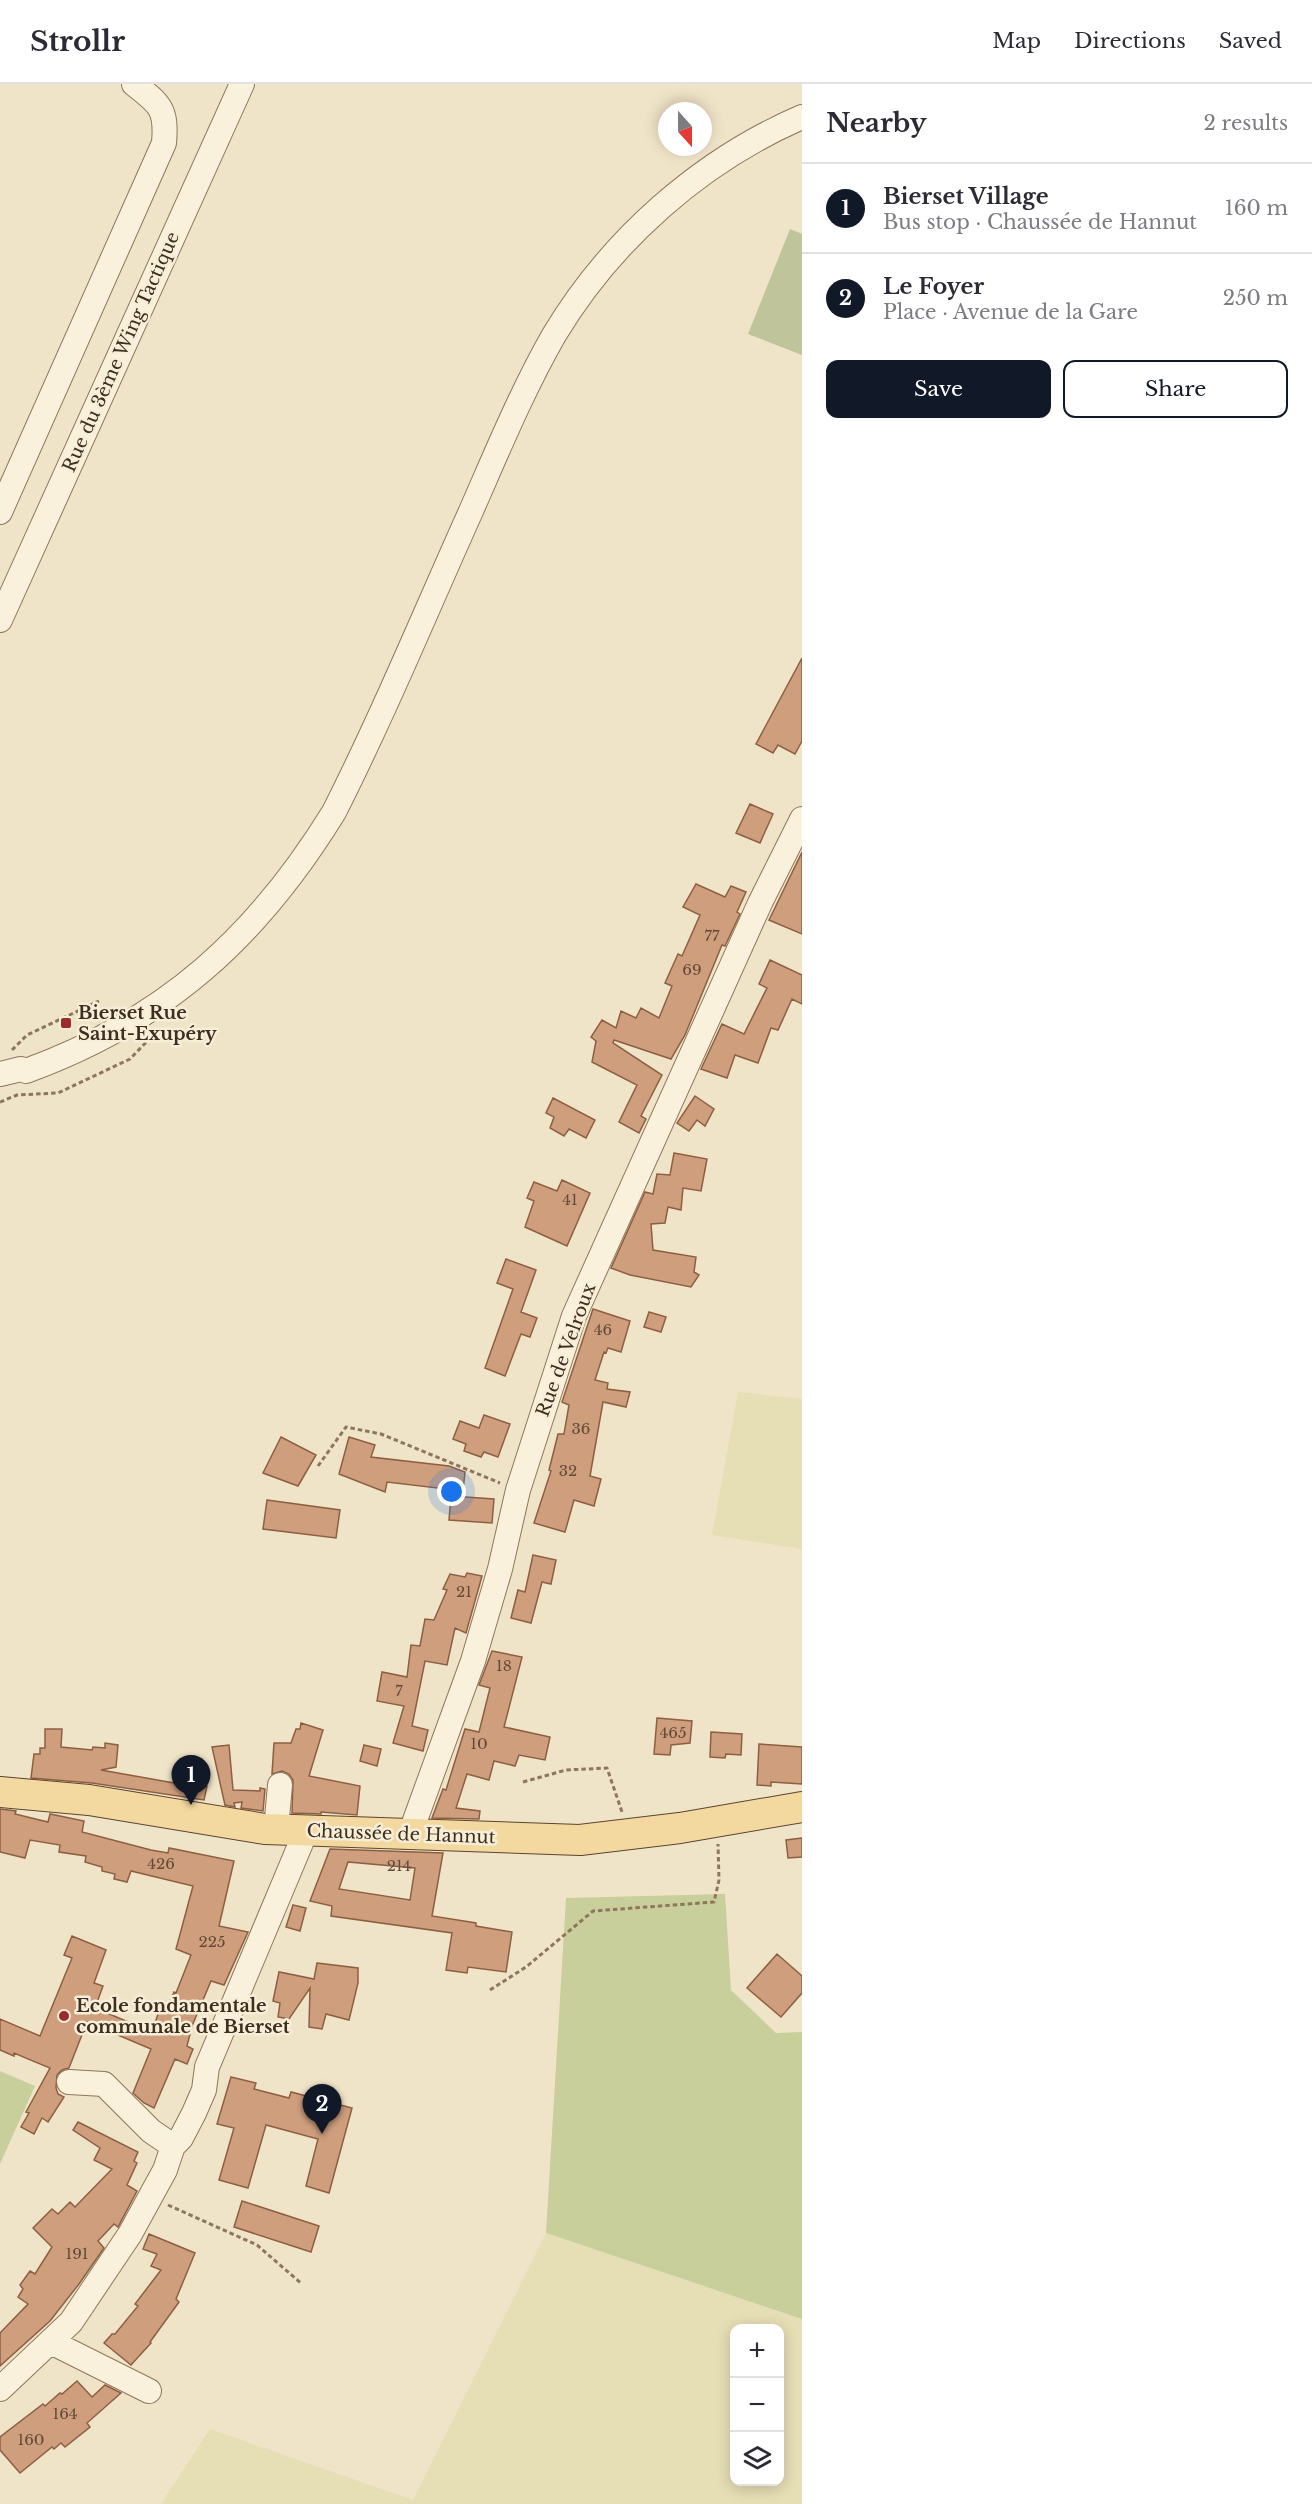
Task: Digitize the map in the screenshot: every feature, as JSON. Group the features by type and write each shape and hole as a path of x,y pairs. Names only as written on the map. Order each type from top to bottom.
{"main road":[{"name":"Chaussée de Hannut","path":"0,1792 89,1800 276,1829 580,1840 717,1822 802,1807"}],"street":[{"path":"0,512 164,143 166,123 158,102 134,84"},
{"name":"Rue du 3ème Wing Tactique","path":"0,620 242,84"},
{"path":"0,1087 18,1079 26,1071 93,1043 170,996 222,954 267,908 312,848 342,795 528,385 571,309 612,256 656,211 714,166 761,137 802,117"},
{"name":"Rue de Velroux","path":"410,1834 472,1661 500,1569 518,1490 574,1316 750,925 802,819"},
{"path":"2,1065 26,1071"},
{"path":"276,1829 280,1785"},
{"path":"0,2389 71,2322 130,2234 165,2170 173,2146 181,2138 194,2114 204,2090 207,2067 306,1831"},
{"path":"69,2082 104,2084 151,2131 173,2146"},
{"path":"51,2342 149,2391"}],"path":[{"path":"2,1065 27,1035 99,1001"},
{"path":"318,1466 346,1427 381,1434 518,1490"},
{"path":"523,1782 566,1770 607,1768 629,1834"},
{"path":"490,1990 526,1967 593,1911 714,1902 719,1880 717,1822"},
{"path":"150,2197 257,2245 302,2284"}],"shaded area":[{"path":"738,1392 802,1399 802,1549 712,1535"},
{"path":"546,2233 802,2319 802,2504 161,2504 210,2429 413,2500"}],"green space":[{"path":"790,229 802,234 802,355 748,334"},
{"path":"725,1894 731,1990 776,2033 802,2032 802,2319 546,2233 566,1898"},
{"path":"0,2071 35,2086 0,2164"}],"building":[{"path":"802,658 802,741 795,754 778,745 773,753 756,744"},
{"path":"750,804 773,814 760,843 736,833"},
{"path":"802,852 802,934 769,920"},
{"path":"696,884 725,897 731,886 746,892 737,912 740,914 725,946 722,945 685,1035 671,1059 614,1040 613,1043 662,1075 641,1116 646,1119 639,1133 619,1122 637,1085 592,1062 596,1041 591,1037 602,1020 616,1028 621,1011 636,1018 641,1008 659,1018 672,986 665,983 678,954 682,956 700,915 683,907"},
{"path":"770,960 802,975 802,1004 792,999 778,1030 771,1028 758,1063 735,1055 727,1078 701,1069 722,1024 744,1034 767,988 759,984"},
{"path":"695,1096 714,1109 705,1126 697,1120 689,1131 677,1123"},
{"path":"553,1098 595,1120 586,1138 569,1129 564,1136 550,1128 554,1117 546,1113"},
{"path":"674,1153 707,1159 701,1191 683,1188 681,1210 668,1207 665,1223 651,1224 653,1250 696,1257 694,1272 699,1275 691,1287 630,1275 611,1268 645,1192 653,1194 657,1174 670,1175"},
{"path":"562,1180 590,1193 567,1246 525,1227 534,1201 527,1198 534,1182 557,1191"},
{"path":"506,1259 536,1270 521,1312 537,1318 530,1337 521,1334 505,1376 485,1368 513,1289 497,1283"},
{"path":"593,1309 630,1321 621,1352 608,1348 606,1353 604,1352 595,1380 608,1383 607,1389 630,1392 626,1407 603,1402 590,1476 601,1479 594,1506 574,1500 565,1532 534,1523 551,1471 549,1470 558,1434 564,1434 569,1405 562,1402"},
{"path":"649,1312 666,1317 661,1332 644,1327"},
{"path":"484,1415 510,1424 498,1457 484,1452 481,1457 464,1451 466,1444 453,1439 460,1421 479,1428"},
{"path":"281,1437 316,1455 298,1486 263,1473"},
{"path":"349,1437 375,1445 371,1457 449,1466 465,1472 463,1491 387,1482 385,1492 339,1474"},
{"path":"451,1496 494,1499 492,1523 449,1520"},
{"path":"267,1500 340,1510 336,1538 263,1529"},
{"path":"533,1555 556,1560 551,1584 542,1582 531,1623 511,1618 518,1590 525,1592"},
{"path":"467,1573 482,1576 466,1633 455,1628 447,1665 425,1661 412,1726 428,1730 423,1751 393,1743 404,1706 377,1701 382,1672 407,1677 411,1645 420,1646 425,1619 434,1620 447,1590 443,1589 450,1574 465,1577"},
{"path":"492,1651 522,1657 504,1727 550,1737 545,1760 519,1755 515,1766 494,1761 489,1780 467,1774 456,1808 480,1811 479,1819 432,1818 443,1789 446,1790 465,1729 479,1732 490,1688 479,1685"},
{"path":"657,1718 692,1721 690,1743 671,1745 670,1755 654,1754"},
{"path":"301,1723 323,1730 309,1776 360,1786 357,1815 321,1812 321,1814 292,1813 293,1780 289,1774 282,1771 272,1774 274,1743 291,1743"},
{"path":"45,1729 62,1729 61,1747 92,1750 93,1747 105,1748 105,1743 118,1745 116,1767 101,1770 180,1784 180,1782 207,1786 204,1800 92,1783 31,1778 34,1754 40,1754 40,1748 45,1748"},
{"path":"711,1732 742,1734 741,1755 726,1754 725,1758 710,1757"},
{"path":"759,1744 802,1747 802,1784 771,1782 771,1786 757,1785"},
{"path":"229,1745 233,1790 260,1791 260,1788 265,1789 263,1811 241,1808 242,1802 234,1803 235,1807 225,1805 212,1747"},
{"path":"364,1745 381,1749 377,1766 360,1761"},
{"path":"0,1809 16,1811 15,1814 48,1822 50,1814 84,1821 82,1832 151,1850 168,1853 169,1848 234,1861 219,1926 248,1932 224,1985 211,1981 192,2026 187,2046 193,2049 187,2064 175,2059 154,2108 133,2093 151,2049 87,2022 69,2068 57,2075 56,2088 58,2094 64,2097 48,2122 42,2118 34,2134 21,2127 29,2113 26,2112 50,2068 14,2053 14,2056 0,2050 0,2019 40,2036 72,1958 64,1955 72,1936 106,1950 94,1983 103,1986 95,2008 152,2032 159,2011 164,2013 174,1992 176,1993 191,1955 176,1949 193,1886 131,1871 127,1882 114,1879 115,1874 102,1871 102,1867 85,1862 86,1856 59,1852 60,1845 30,1840 25,1858 0,1852"},
{"path":"802,1838 802,1857 788,1858 786,1840"},
{"path":"330,1849 443,1853 432,1916 512,1932 506,1972 468,1967 467,1973 446,1970 452,1933 331,1916 332,1906 310,1901","holes":["348,1862 415,1868 410,1900 339,1889"]},
{"path":"293,1905 306,1908 300,1931 286,1927"},
{"path":"777,1954 802,1976 802,1993 781,2017 747,1988"},
{"path":"317,1963 358,1968 358,1983 349,2020 326,2014 322,2029 309,2027 310,1988 289,2019 278,2017 280,2003 273,2001 279,1972 314,1979"},
{"path":"231,2077 256,2083 254,2089 289,2098 291,2092 352,2108 329,2193 306,2186 318,2139 266,2125 248,2188 219,2180 234,2128 217,2124"},
{"path":"78,2122 138,2152 134,2161 137,2163 127,2185 137,2191 118,2227 114,2224 98,2241 104,2248 79,2284 50,2321 0,2366 0,2333 28,2304 18,2297 23,2289 20,2285 30,2271 35,2274 52,2247 33,2228 52,2209 58,2214 70,2202 75,2207 112,2169 94,2160 100,2148 73,2130"},
{"path":"242,2201 319,2226 311,2252 234,2227"},
{"path":"149,2234 195,2253 176,2299 179,2302 151,2343 131,2365 104,2343 112,2334 115,2334 138,2306 135,2304 161,2270 151,2266 157,2254 143,2249"},
{"path":"77,2381 92,2397 105,2385 121,2393 87,2423 90,2427 65,2447 61,2443 54,2449 52,2447 20,2473 0,2450 0,2437"}],"place":[{"name":"Bierset Rue Saint-Exupéry","path":"66,1023"},
{"name":"Bierset Village","path":"191,1805"},
{"name":"Ecole fondamentale communale de Bierset","path":"64,2016"},
{"name":"Le Foyer","path":"322,2134"}]}
